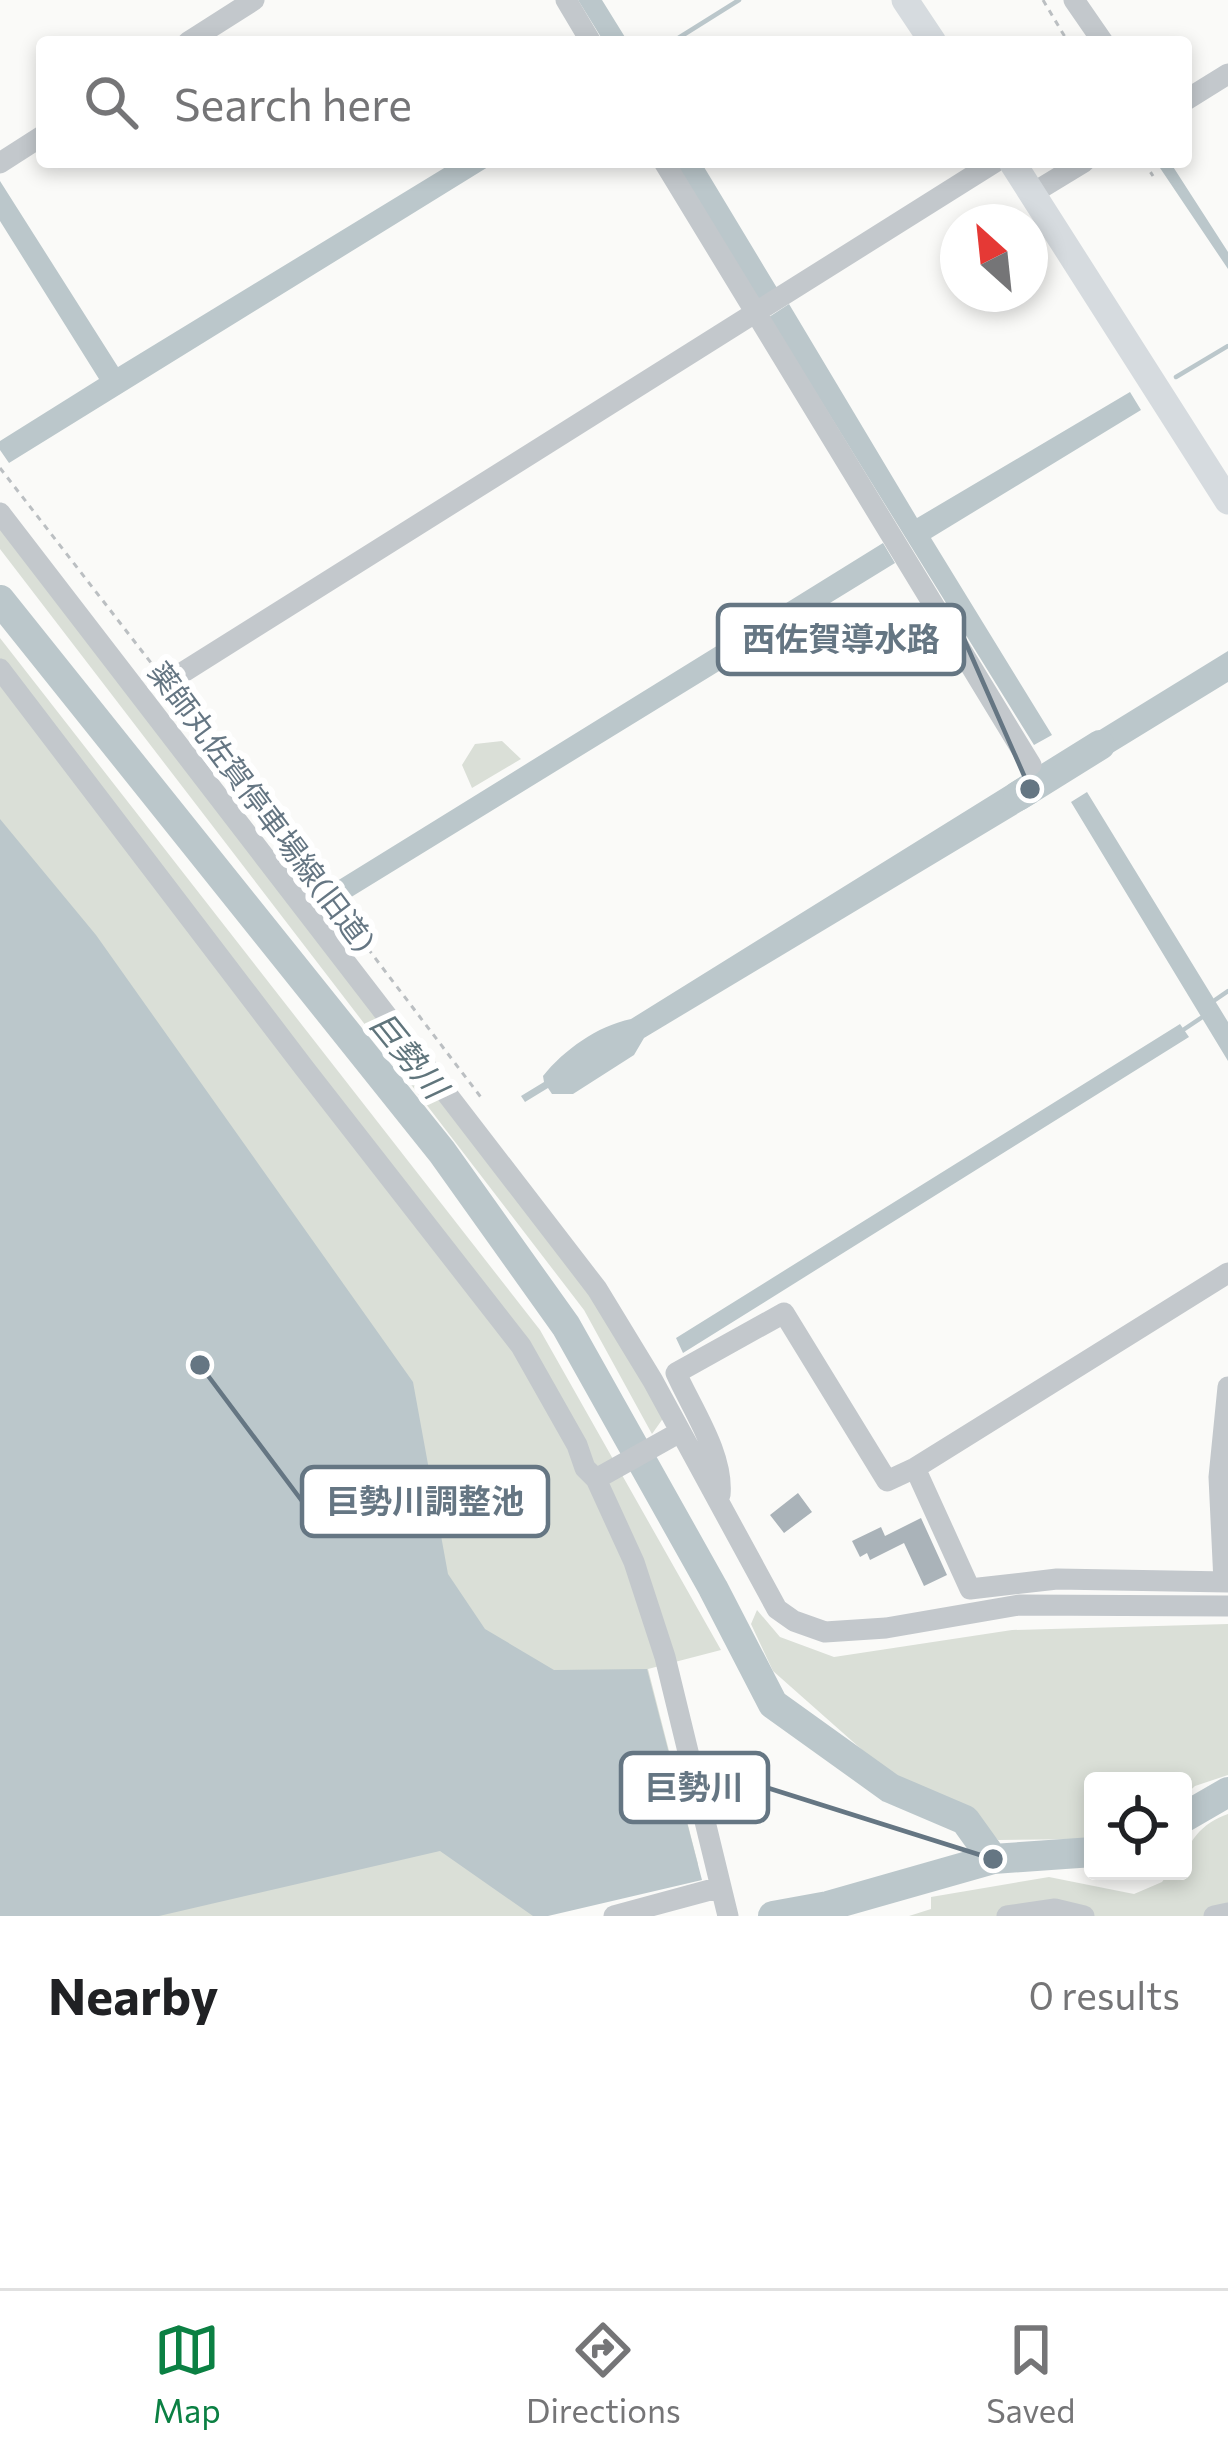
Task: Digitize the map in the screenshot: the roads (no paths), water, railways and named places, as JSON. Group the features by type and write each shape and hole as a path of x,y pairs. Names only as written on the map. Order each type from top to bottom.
{"main road":[{"path":"905,0 929,36"},
{"path":"1016,168 1228,500"}],"street":[{"path":"208,0 221,21"},
{"path":"197,36 254,0"},
{"path":"566,0 588,36"},
{"path":"1074,0 1099,36"},
{"path":"1192,96 1228,74"},
{"path":"0,163 36,140"},
{"path":"668,168 768,307 898,547 1031,765"},
{"path":"166,683 986,168"},
{"path":"1033,194 1074,168"},
{"name":"薬師丸佐賀停車場線(旧道)","path":"0,513 564,1244 617,1320 777,1609 794,1622 825,1632 886,1628 1019,1606 1228,1606"},
{"path":"0,669 304,1070 521,1346 577,1445 585,1468 596,1479 634,1562 665,1657 723,1894 614,1916"},
{"path":"719,1503 721,1480 716,1462 676,1373 784,1313 887,1481 1228,1273"},
{"path":"915,1468 970,1589 1057,1579 1226,1582 1219,1477 1228,1387"},
{"path":"596,1479 680,1432"},
{"path":"1007,1916 1055,1909 1084,1916"},
{"path":"1214,1916 1228,1913"}],"waterway":[{"path":"682,36 739,0"},
{"path":"1176,377 1228,346"},
{"name":"巨勢川","path":"0,600 442,1152 566,1326 773,1704 890,1788 965,1820 993,1859"},
{"path":"1018,796 1100,745"},
{"path":"1215,1000 1228,991"},
{"path":"1183,1030 1204,1016"},
{"name":"巨勢川","path":"1192,1813 1228,1792"},
{"path":"773,1916 828,1906 993,1859 1084,1853"}],"place":[{"name":"西佐賀導水路","path":"1030,789"},
{"name":"巨勢川調整池","path":"200,1365"},
{"name":"巨勢川","path":"993,1859"}]}
